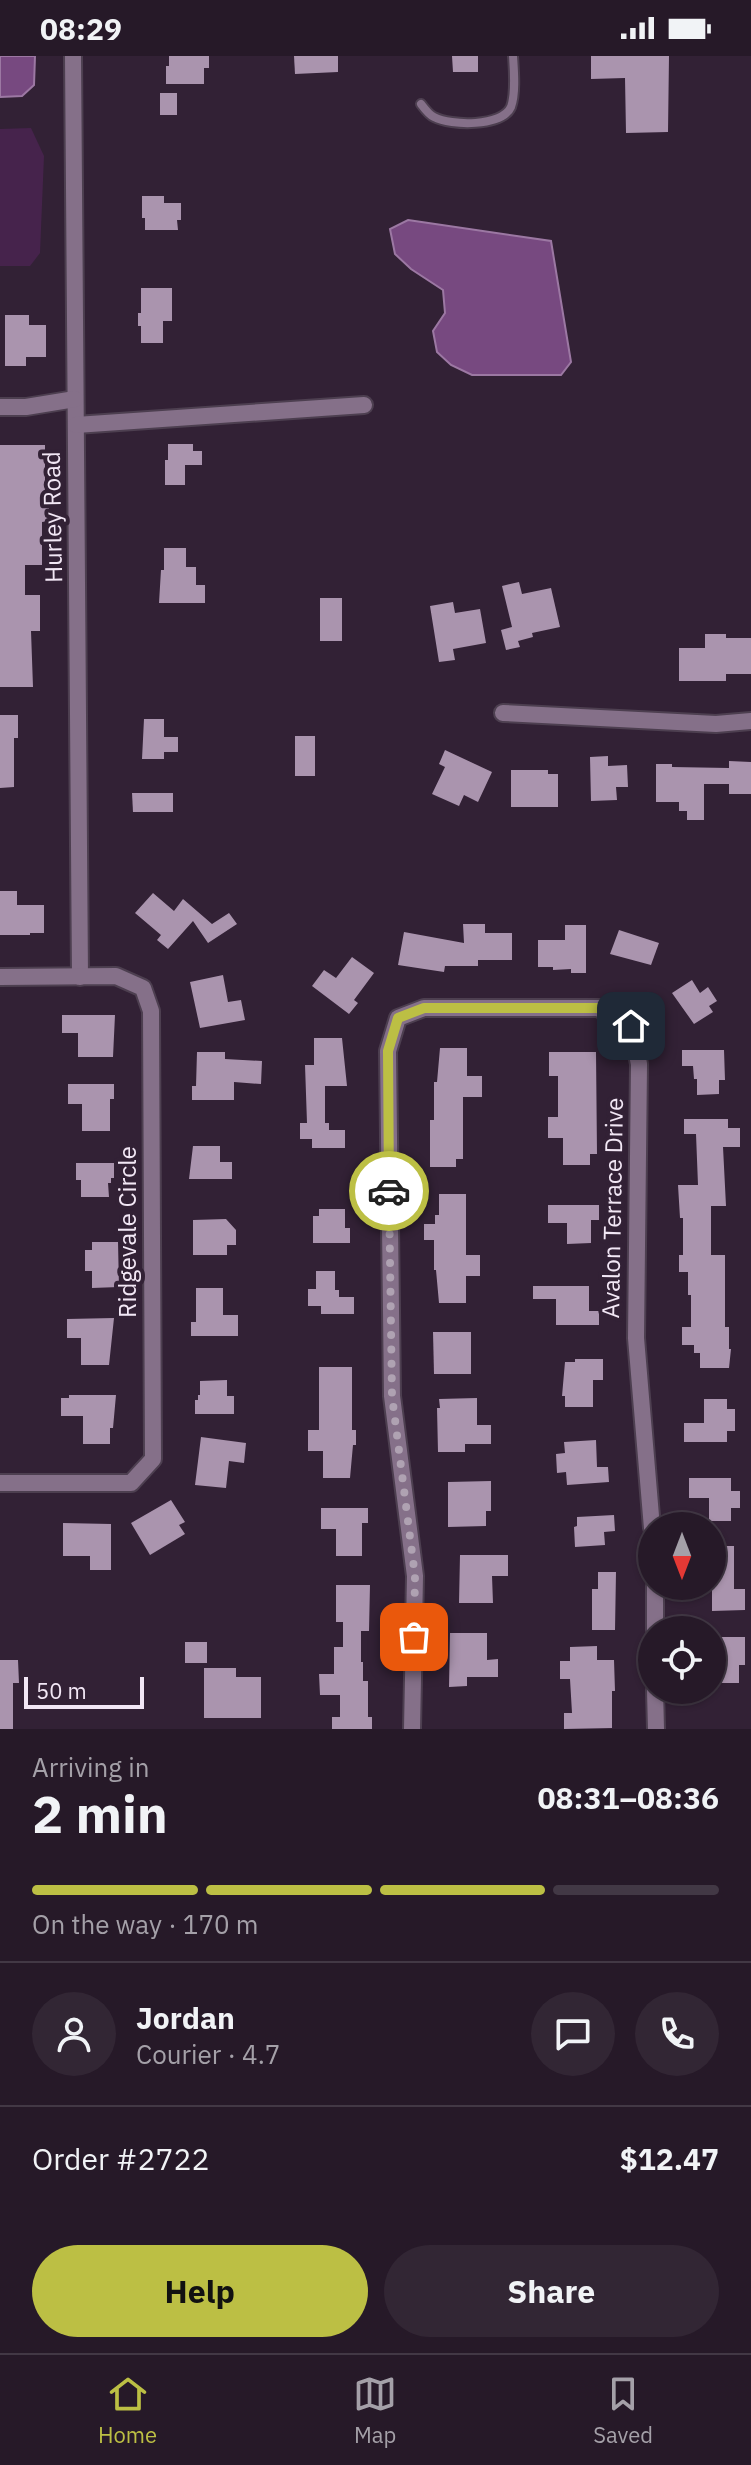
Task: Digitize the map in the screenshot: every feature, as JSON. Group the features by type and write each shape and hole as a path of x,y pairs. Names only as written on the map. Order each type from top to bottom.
{"street":[{"name":"Hurley Road","path":"73,56 80,977"},
{"path":"0,407 26,407 75,399"},
{"path":"76,425 364,405"},
{"path":"503,713 716,724 751,721"},
{"name":"Ridgevale Circle","path":"0,977 116,976 143,988 151,1011 153,1459 131,1483 0,1483"},
{"name":"Avalon Terrace Drive","path":"412,1729 415,1576 392,1396 388,1051 398,1018 424,1008 598,1008 631,1026 639,1064 636,1338 651,1512"},
{"path":"655,1704 656,1729"}],"lane":[{"path":"421,104 433,117 486,123 507,112 512,105 513,56"}],"shaded area":[{"path":"0,56 35,56 34,85 22,96 0,97"},
{"path":"31,128 44,156 40,253 30,266 0,266 0,129"},
{"path":"408,220 551,241 571,362 561,375 472,375 451,365 437,352 433,331 445,313 443,290 395,254 390,229"}],"building":[{"path":"169,56 209,56 209,68 204,68 204,84 166,84"},
{"path":"294,56 338,56 338,72 295,74"},
{"path":"452,56 478,56 478,72 453,72"},
{"path":"591,56 669,56 668,132 626,133 625,78 591,79"},
{"path":"160,93 177,93 177,115 160,115"},
{"path":"142,196 164,196 164,203 181,203 178,230 145,230"},
{"path":"141,288 172,288 172,321 163,321 163,343 141,343 138,313 141,313"},
{"path":"5,315 29,315 29,325 46,325 46,357 26,357 26,366 5,366"},
{"path":"168,444 193,444 193,451 202,451 202,465 185,465 185,485 165,485"},
{"path":"0,445 45,445 45,492 49,492 49,521 42,522 42,565 25,565 25,595 40,595 40,631 31,631 33,687 0,687"},
{"path":"164,548 186,548 186,567 196,567 196,585 205,585 205,603 159,603"},
{"path":"519,582 522,594 551,588 560,627 532,633 533,637 518,641 520,647 506,650 501,630 512,627 502,586"},
{"path":"320,598 342,598 342,641 320,641"},
{"path":"453,602 455,613 480,609 486,643 453,649 455,660 439,662 430,606"},
{"path":"705,634 751,638 751,674 726,674 726,681 679,681 679,648 705,648"},
{"path":"0,715 18,715 18,738 14,738 14,787 0,788"},
{"path":"144,719 164,719 164,737 178,737 178,752 164,752 164,759 142,759"},
{"path":"295,736 315,736 315,776 295,776"},
{"path":"445,750 492,772 478,802 464,795 459,806 432,794 445,767 439,764"},
{"path":"608,756 608,766 627,765 628,787 616,787 617,800 591,801 590,757"},
{"path":"729,761 751,762 751,794 729,794 729,784 704,784 704,820 687,820 687,811 679,811 679,802 656,802 656,764 729,768"},
{"path":"511,770 548,770 548,774 558,774 558,807 511,807"},
{"path":"132,793 173,793 173,812 133,812"},
{"path":"0,891 17,891 17,905 44,905 44,933 0,935"},
{"path":"153,893 174,911 183,899 212,924 229,913 237,924 208,943 193,921 168,949 157,940 161,935 135,913"},
{"path":"463,924 485,924 485,933 512,933 512,960 478,960 478,966 445,966 444,972 398,965 404,932 464,943"},
{"path":"565,925 586,925 586,973 538,967 538,940 565,940"},
{"path":"619,930 659,943 651,965 610,954"},
{"path":"352,957 374,973 354,1000 358,1003 349,1014 312,986 324,970 336,978"},
{"path":"223,975 228,1002 241,1000 245,1020 200,1028 190,982"},
{"path":"692,980 700,993 708,987 717,1001 709,1006 713,1012 694,1024 672,993"},
{"path":"62,1015 115,1015 113,1057 78,1057 78,1033 62,1033"},
{"path":"314,1038 342,1038 347,1086 325,1086 325,1123 329,1123 329,1130 345,1130 345,1148 312,1148 312,1139 300,1139 300,1123 307,1123 305,1065 314,1065"},
{"path":"440,1048 467,1048 467,1076 482,1076 482,1097 463,1097 463,1159 456,1159 456,1167 430,1167 430,1120 434,1120 434,1082 437,1082"},
{"path":"682,1050 724,1050 725,1080 719,1080 719,1094 697,1095 693,1066 682,1066"},
{"path":"197,1052 225,1052 225,1059 262,1061 261,1084 234,1082 234,1100 192,1100 192,1086 196,1086"},
{"path":"549,1052 596,1052 597,1154 590,1154 590,1165 563,1165 563,1138 548,1138 548,1117 558,1117 558,1076 549,1076"},
{"path":"68,1084 114,1084 114,1099 110,1099 110,1131 82,1131 82,1104 68,1104"},
{"path":"684,1119 728,1119 728,1128 740,1128 740,1147 723,1147 726,1206 711,1206 711,1255 725,1255 725,1327 729,1327 731,1349 729,1368 700,1368 700,1353 694,1353 694,1345 682,1345 682,1327 691,1327 691,1295 688,1295 688,1272 679,1272 679,1255 683,1255 683,1218 680,1218 678,1185 698,1185 696,1134 684,1134"},
{"path":"193,1146 220,1146 220,1162 232,1162 232,1179 189,1179"},
{"path":"76,1163 114,1163 114,1178 108,1183 109,1197 81,1197 81,1180 76,1180"},
{"path":"439,1194 466,1194 466,1255 480,1255 480,1276 466,1276 466,1303 439,1303 434,1240 424,1240 424,1224 435,1224 435,1215 439,1215"},
{"path":"548,1205 599,1205 599,1220 591,1220 591,1243 567,1244 567,1223 548,1223"},
{"path":"319,1209 345,1209 345,1228 350,1228 350,1243 313,1243 313,1216 319,1216"},
{"path":"226,1219 236,1230 236,1245 227,1245 227,1255 193,1255 193,1220"},
{"path":"92,1242 118,1242 119,1287 92,1288 92,1271 85,1271 85,1250 92,1250"},
{"path":"316,1271 335,1271 335,1290 339,1290 339,1297 354,1297 354,1314 321,1314 321,1306 308,1306 308,1289 316,1289"},
{"path":"533,1286 589,1286 589,1311 599,1311 599,1325 556,1325 556,1299 533,1299"},
{"path":"196,1288 223,1288 223,1315 238,1315 238,1336 191,1336 191,1322 196,1322"},
{"path":"114,1318 109,1365 81,1365 81,1338 67,1338 67,1319"},
{"path":"433,1332 471,1332 471,1374 434,1374"},
{"path":"575,1359 603,1359 603,1380 593,1380 593,1407 565,1407 565,1396 562,1396 565,1362 575,1362"},
{"path":"319,1367 352,1367 352,1430 356,1430 356,1445 353,1445 350,1478 323,1478 323,1451 308,1451 308,1430 319,1430"},
{"path":"227,1380 227,1396 234,1396 234,1414 195,1414 200,1381"},
{"path":"69,1395 116,1395 110,1444 83,1444 83,1416 61,1416 61,1398 69,1398"},
{"path":"477,1398 477,1425 491,1425 491,1444 465,1444 465,1452 438,1452 439,1399"},
{"path":"704,1399 727,1399 727,1409 735,1409 735,1431 727,1431 727,1442 684,1442 684,1423 704,1423"},
{"path":"201,1437 246,1443 244,1463 229,1461 226,1488 195,1485"},
{"path":"596,1440 597,1467 608,1467 609,1482 567,1485 566,1472 557,1473 556,1454 565,1453 564,1442"},
{"path":"689,1478 731,1478 731,1491 740,1491 740,1508 731,1508 731,1521 726,1521 726,1512 709,1512 709,1498 689,1498"},
{"path":"491,1481 491,1511 486,1511 486,1526 448,1527 448,1482"},
{"path":"171,1500 185,1522 179,1525 185,1534 150,1555 131,1523"},
{"path":"321,1508 368,1508 368,1523 362,1523 362,1556 336,1556 336,1529 321,1529"},
{"path":"614,1515 615,1531 604,1532 605,1545 575,1547 577,1517"},
{"path":"63,1523 111,1524 111,1570 90,1570 90,1556 63,1556"},
{"path":"726,1546 734,1546 734,1589 745,1589 745,1610 712,1611 712,1600 726,1600"},
{"path":"460,1555 508,1555 508,1576 492,1576 493,1603 459,1603"},
{"path":"598,1572 616,1572 615,1630 592,1630 592,1589 598,1589"},
{"path":"336,1585 370,1585 369,1631 361,1631 361,1662 363,1681 368,1681 368,1717 372,1717 372,1729 332,1729 332,1717 340,1717 340,1695 320,1695 319,1674 334,1674 334,1647 343,1647 343,1622 336,1622"},
{"path":"450,1633 487,1633 487,1660 498,1659 498,1677 467,1677 467,1686 449,1687"},
{"path":"726,1637 745,1637 745,1665 739,1665 739,1683 726,1683"},
{"path":"185,1642 207,1642 207,1663 185,1663"},
{"path":"597,1646 597,1660 614,1660 612,1728 564,1729 564,1713 572,1713 570,1679 560,1679 560,1661 570,1661 570,1647"},
{"path":"0,1660 18,1660 19,1683 13,1683 13,1729 0,1729"},
{"path":"204,1668 236,1668 236,1677 261,1677 261,1718 204,1718"}],"way so far":[{"path":"389,1191 392,1396 415,1576 414,1637"}],"route":[{"path":"389,1191 388,1051 398,1018 424,1008 598,1008 631,1026"}]}
